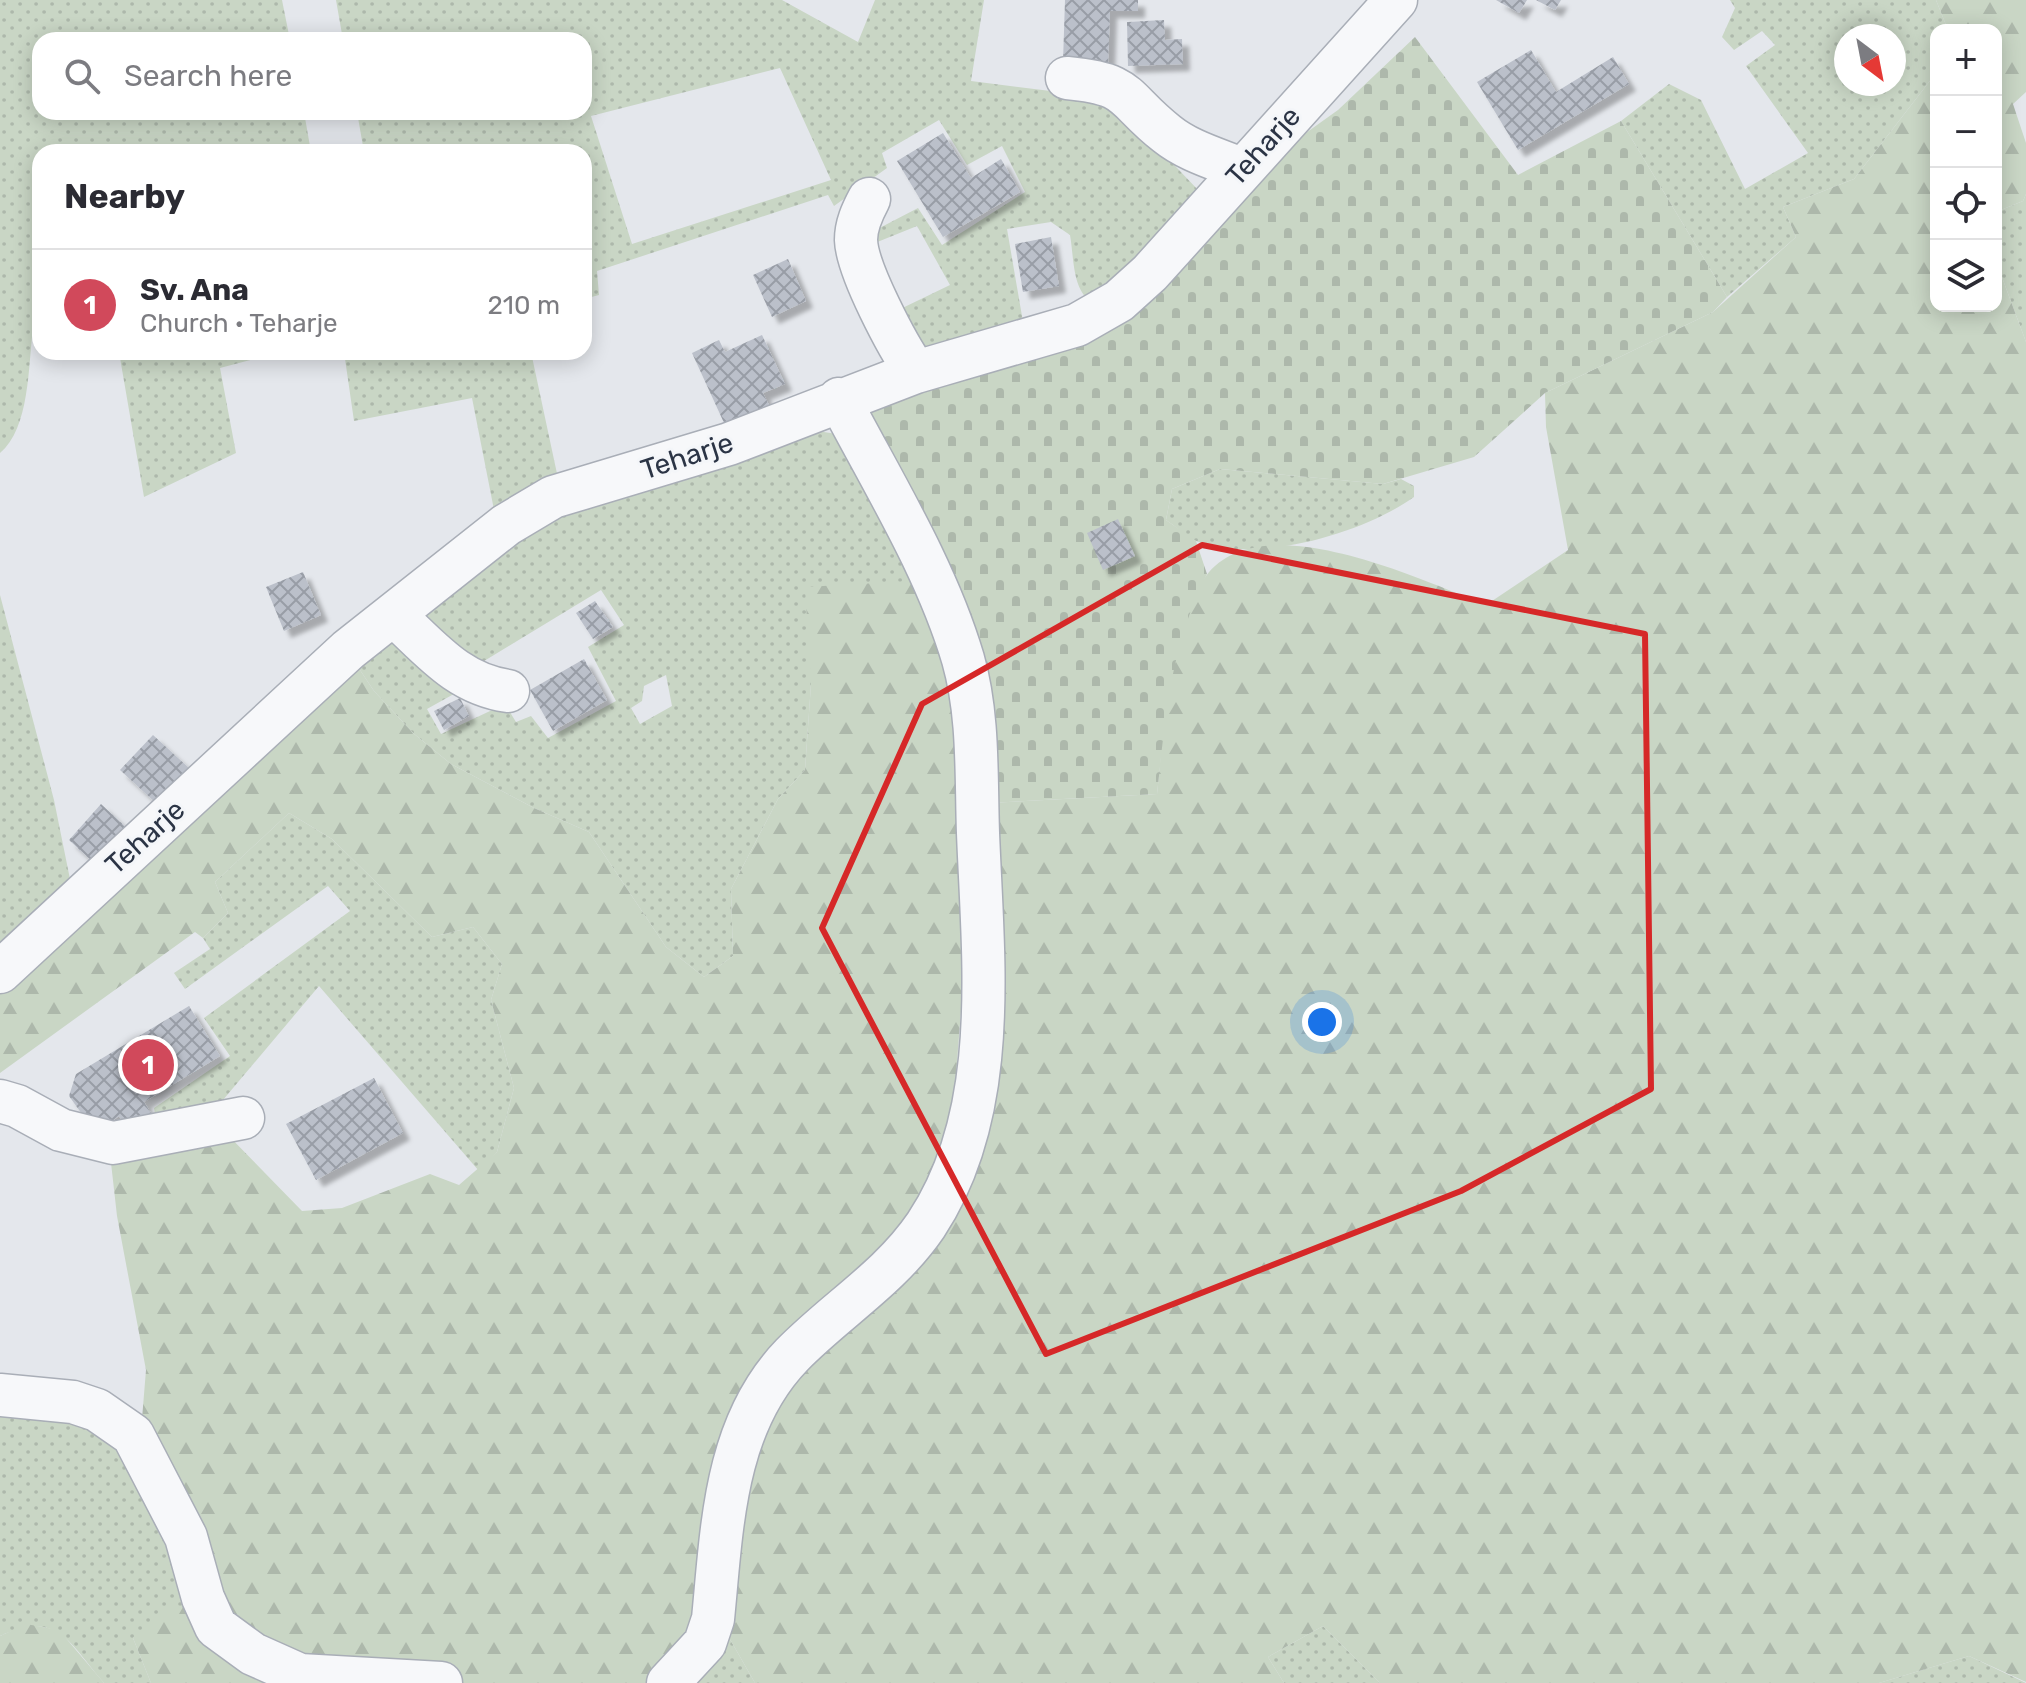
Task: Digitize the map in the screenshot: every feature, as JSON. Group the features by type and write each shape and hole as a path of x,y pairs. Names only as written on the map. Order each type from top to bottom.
{"street":[{"name":"Teharje","path":"0,972 348,650 395,616 506,525 553,497 729,444 839,399 916,372 1077,325 1119,301 1150,273 1396,0"},
{"path":"1067,78 1103,82 1119,88 1168,135 1241,169"},
{"path":"869,199 860,216 856,241 893,338 916,372"},
{"path":"668,1683 705,1643 713,1619 733,1456 758,1403 791,1356 865,1293 906,1252 928,1222 952,1175 972,1115 984,995 973,709 963,659 932,578 839,399"},
{"path":"395,616 456,673 481,687 508,691"},
{"path":"0,1101 17,1106 61,1130 113,1143 243,1118"},
{"path":"0,1395 73,1402 97,1410 133,1435 186,1537 203,1598 216,1627 253,1654 300,1675 441,1683"}],"highlighted area":[{"path":"1202,545 1645,634 1651,1089 1461,1191 1046,1354 822,928 922,704"}],"green space":[{"path":"0,0 282,0 288,32 32,32 32,120 305,120 310,144 32,144 32,339 28,378 17,428 0,453"},
{"path":"336,0 782,0 858,42 875,0 984,0 971,81 1099,97 1138,127 1199,191 1153,243 1091,302 1077,281 1070,235 1051,222 1007,229 1023,322 921,356 890,314 950,285 917,226 865,247 866,235 918,208 942,245 1025,192 1002,146 967,165 939,120 882,153 887,168 834,206 828,195 597,271 599,295 592,297 592,144 363,144 358,120 592,119 632,244 831,180 780,68 592,116 592,32 342,32"},
{"path":"1730,0 1936,0 1946,24 1930,24 1930,81 1854,179 1783,207 1796,237 1727,297 1621,121 1669,84 1701,100 1745,189 1808,153 1746,66 1775,45 1762,31 1734,50 1722,37 1735,8"},
{"path":"1936,0 2026,0 2026,92 2013,104 2026,143 2026,194 2023,201 2002,210 2002,24 1946,24"},
{"path":"1415,37 1518,175 1621,121 1727,297 1713,312 1545,393 1474,457 1383,484 1220,469 1172,489 1166,520 1196,541 1207,574 1177,655 1157,794 988,803 871,412 879,398 1084,336 1275,155 1338,110"},
{"path":"1930,81 1930,312 2002,312 2002,277 2026,342 2026,1682 1969,1656 1879,1683 1380,1683 1323,1626 1268,1657 1284,1683 755,1683 723,1627 734,1511 771,1403 966,1185 988,803 1157,794 1165,711 1183,623 1206,576 1231,555 1263,546 1301,547 1342,554 1486,605 1568,550 1546,427 1545,393 1713,312 1796,237 1783,207 1854,179"},
{"path":"2026,194 2026,342 2002,277 2002,210 2023,201"},
{"path":"120,360 250,360 220,368 236,453 144,497"},
{"path":"345,360 533,360 559,483 496,520 472,398 354,421"},
{"path":"817,431 837,434 913,581 811,684 805,770 778,799 731,889 733,956 704,977 666,947 589,832 534,808 451,764 413,733 374,691 354,661 396,632 461,690 427,709 441,734 505,704 516,722 531,716 548,738 616,701 588,647 624,625 601,590 471,669 417,623 529,525","holes":["666,675 672,706 640,724 631,708 642,701 644,686"]},
{"path":"1220,469 1383,484 1401,479 1414,486 1414,497 1367,522 1309,542 1248,549 1221,547 1196,541 1166,520 1172,489"},
{"path":"913,581 944,654 955,721 964,972 950,1152 924,1210 782,1349 697,1641 654,1683 151,1683 133,1638 169,1605 196,1607 141,1431 146,1370 117,1216 110,1154 225,1132 302,1211 342,1208 430,1174 459,1185 497,1152 514,1088 491,1000 502,964 473,927 432,937 332,839 289,813 215,882 228,913 203,938 195,932 0,1073 0,981 354,661 374,691 413,733 451,764 534,808 589,832 666,947 704,977 733,956 731,889 778,799 805,770 811,684 805,587"},
{"path":"0,595 54,800 72,889 0,960"},
{"path":"289,813 332,839 432,937 473,927 502,964 491,1000 514,1088 497,1152 479,1171 319,986 212,1113 156,1121 154,1108 230,1056 204,1018 350,911 328,886 185,989 174,973 210,949 203,938 228,913 215,882"},
{"path":"24,1401 133,1447 196,1607 133,1638 151,1683 104,1683 71,1643 49,1629 20,1629 0,1636 0,1402"},
{"path":"26,1624 59,1630 104,1683 0,1683 0,1636"},
{"path":"1323,1626 1380,1683 1284,1683 1268,1657"},
{"path":"723,1627 755,1683 680,1683"},
{"path":"1969,1656 2026,1683 1879,1683"}],"building":[{"path":"1065,0 1138,0 1138,11 1110,11 1108,63 1063,62"},
{"path":"1496,0 1527,0 1519,13"},
{"path":"1536,0 1561,0 1555,10"},
{"path":"1164,20 1165,40 1182,39 1183,64 1128,66 1127,22"},
{"path":"1531,50 1556,92 1613,57 1629,84 1518,150 1477,82"},
{"path":"943,133 971,178 1001,159 1020,192 943,237 897,161"},
{"path":"1051,237 1059,286 1023,292 1015,244"},
{"path":"788,259 806,301 772,317 753,275"},
{"path":"762,335 785,384 763,393 769,405 725,425 692,353 719,340 725,352"},
{"path":"1118,519 1135,556 1103,570 1087,533"},
{"path":"303,572 321,615 284,631 266,587"},
{"path":"595,601 613,627 593,639 576,613"},
{"path":"584,659 607,700 553,731 530,690"},
{"path":"460,698 469,716 444,730 434,711"},
{"path":"153,735 190,769 157,804 120,770"},
{"path":"101,804 127,828 95,864 69,840"},
{"path":"189,1006 220,1056 144,1102 156,1121 132,1136 119,1116 108,1124 87,1121 69,1096 76,1074"},
{"path":"374,1078 403,1133 316,1180 286,1124"}],"place":[{"name":"Sv. Ana","path":"148,1065"}]}
